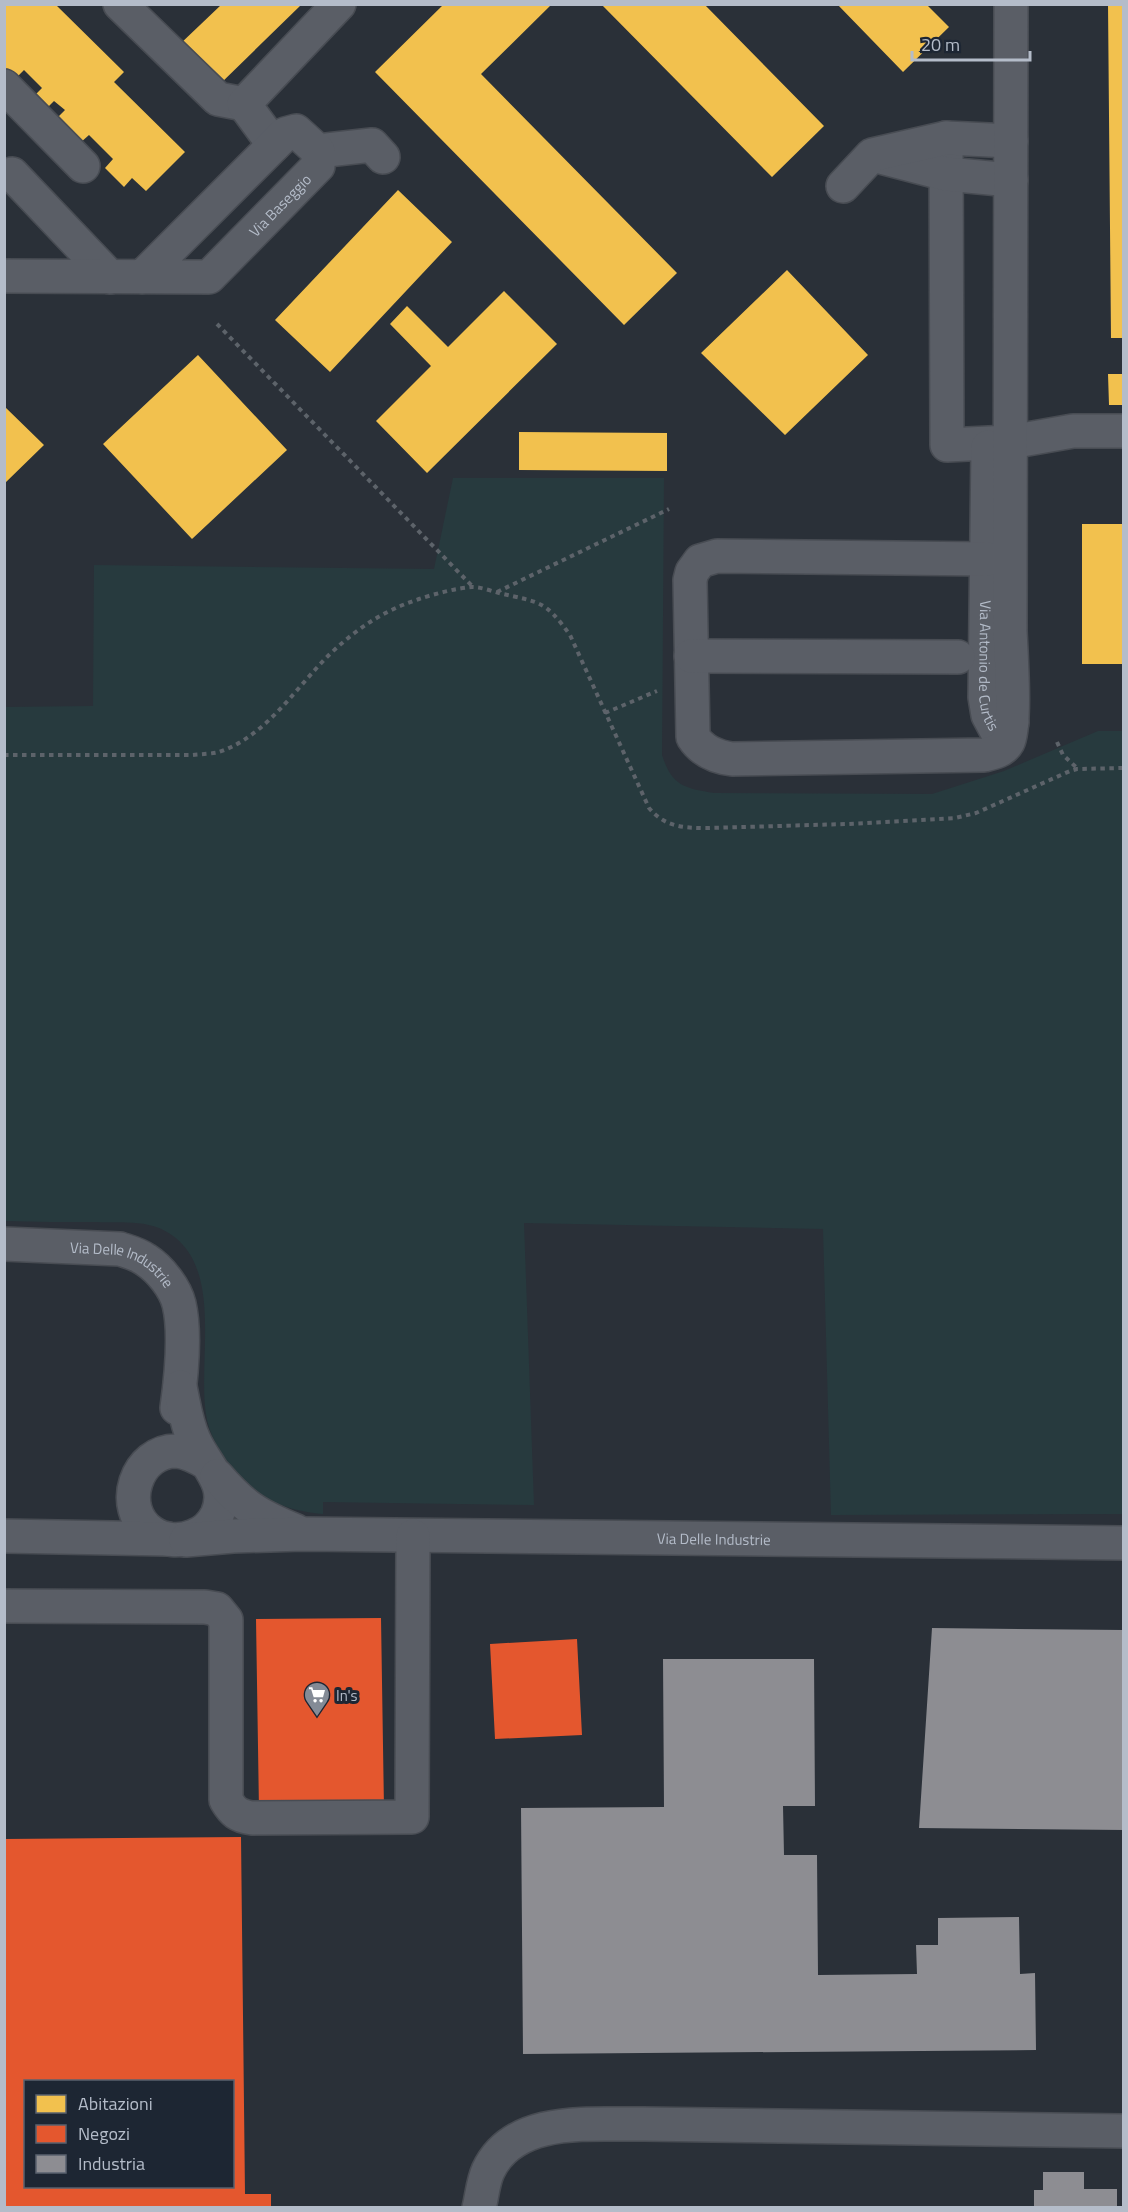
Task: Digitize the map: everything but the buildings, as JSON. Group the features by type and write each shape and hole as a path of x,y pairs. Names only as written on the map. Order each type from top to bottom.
{"street":[{"path":"120,4 218,99 244,104 274,145"},
{"path":"244,104 339,4"},
{"name":"Via Antonio de Curtis","path":"990,4 1000,141 999,443 1012,722 1008,730 1003,732 996,730 986,706 987,559 999,443"},
{"name":"Via Antonio de Curtis","path":"1000,141 1011,4"},
{"path":"4,86 83,166"},
{"path":"12,174 126,277 285,134 296,131 318,151 372,146 383,157"},
{"path":"865,148 946,138 1000,141"},
{"path":"946,138 947,445 999,443 1073,431 1124,431"},
{"path":"865,148 946,174 1000,180"},
{"path":"843,186 865,148"},
{"name":"Via Baseggio","path":"4,276 209,277 318,166 318,151"},
{"path":"987,559 717,556 700,561 690,580 693,737 703,749 726,758 984,755 996,753 1008,742 1012,722"},
{"path":"691,656 957,657"},
{"name":"Via Delle Industrie","path":"4,1244 120,1249 146,1260 162,1275 179,1303 182,1342 176,1413 170,1436 159,1455"},
{"name":"Via Delle Industrie","path":"180,1386 194,1442 212,1469 238,1500 263,1518 303,1534"},
{"name":"Via Delle Industrie","path":"133,1498 136,1479 145,1465 159,1455 176,1451 192,1454 212,1469 222,1491 220,1508 213,1522 202,1534 177,1540"},
{"path":"72,1536 100,1528 119,1516 133,1498"},
{"path":"133,1498 138,1516 150,1531 177,1540"},
{"name":"Via Delle Industrie","path":"177,1540 303,1534 1124,1543"},
{"path":"4,1536 177,1540"},
{"path":"4,1606 205,1606 217,1609 226,1620 226,1800 232,1810 241,1816 252,1818 412,1817 413,1536"},
{"path":"479,2208 488,2172 506,2146 537,2130 582,2125 643,2124 1124,2131"}],"path":[{"path":"217,324 473,587"},
{"path":"496,592 669,508"},
{"path":"4,755 217,753 250,737 286,703 329,655 387,610 432,594 473,587 527,599 550,610 570,635 649,808 666,824 684,828 849,824 955,818 976,813 1077,769 1124,768"},
{"path":"605,713 660,690"},
{"path":"1057,742 1068,762 1077,769"}],"green space":[{"path":"453,478 664,478 662,755 670,773 680,784 687,787 714,793 932,794 1004,771 1098,731 1123,731 1123,1514 831,1515 823,1229 524,1223 534,1505 323,1502 323,1514 299,1510 279,1504 251,1487 230,1465 212,1436 204,1396 205,1314 202,1287 194,1262 181,1242 159,1228 136,1223 5,1221 5,707 93,706 94,565 434,569"}],"place":[{"name":"In's","path":"317,1718"}]}
